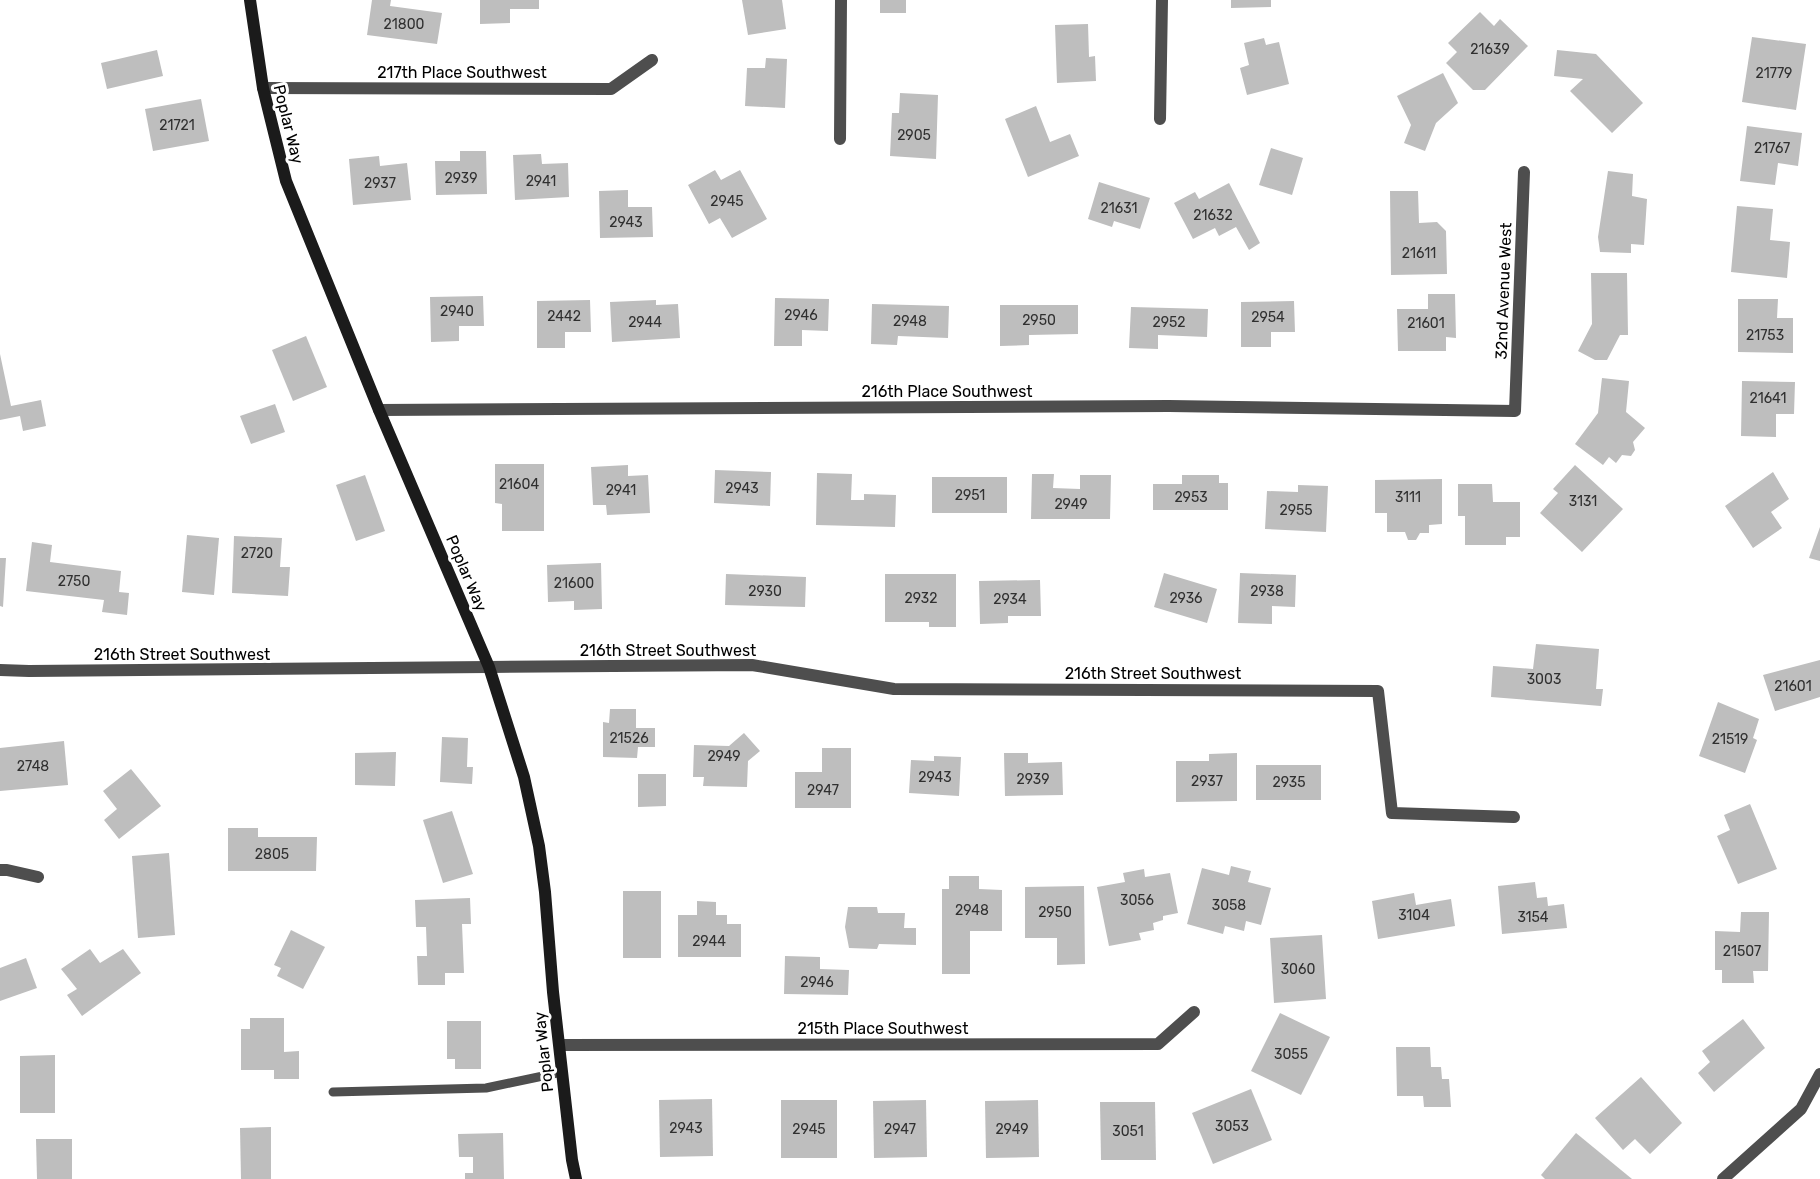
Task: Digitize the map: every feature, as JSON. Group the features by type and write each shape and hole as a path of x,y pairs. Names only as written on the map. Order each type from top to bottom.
{"main road":[{"name":"Poplar Way","path":"249,0 263,88 286,182 379,411 489,667 524,777 539,846 562,1072 576,1179"}],"street":[{"path":"840,139 841,0"},
{"path":"1160,119 1162,0"},
{"name":"217th Place Southwest","path":"263,88 611,89 652,60"},
{"name":"32nd Avenue West","path":"1515,411 1524,172"},
{"name":"216th Place Southwest","path":"379,411 1169,406 1515,411"},
{"name":"216th Street Southwest","path":"0,670 752,665 894,689 1378,691 1392,813 1514,818"},
{"path":"0,870 38,877"},
{"name":"215th Place Southwest","path":"560,1045 1158,1044 1194,1011"},
{"path":"1723,1179 1801,1109 1820,1074"}],"lane":[{"path":"333,1092 486,1088 562,1072"}],"building":[{"path":"372,0 391,0 390,6 442,13 437,44 367,35"},
{"path":"480,0 539,0 539,9 510,9 510,23 480,24"},
{"path":"742,0 782,0 786,29 748,35"},
{"path":"880,0 906,0 906,13 880,13"},
{"path":"1231,0 1271,0 1271,7 1231,8"},
{"path":"1480,12 1494,26 1500,19 1528,46 1485,90 1473,90 1446,63 1457,52 1448,43"},
{"path":"1088,24 1089,57 1095,56 1096,81 1057,83 1055,25"},
{"path":"1752,37 1806,44 1796,110 1742,102"},
{"path":"1264,38 1266,45 1279,42 1289,84 1247,95 1240,68 1249,65 1244,43"},
{"path":"157,50 163,76 107,89 101,63"},
{"path":"1557,50 1596,54 1643,103 1612,133 1570,91 1583,79 1554,76"},
{"path":"766,58 787,59 785,108 745,106 747,68 765,68"},
{"path":"1443,73 1458,103 1436,123 1425,151 1404,143 1411,125 1397,96"},
{"path":"900,93 938,95 936,159 890,156 892,113 899,113"},
{"path":"201,99 209,141 153,151 145,109"},
{"path":"1036,106 1050,142 1070,134 1079,156 1028,177 1005,119"},
{"path":"1747,126 1802,133 1798,166 1778,163 1775,185 1740,181"},
{"path":"1271,148 1303,158 1292,195 1259,185"},
{"path":"460,151 486,151 487,194 436,195 435,161 460,161"},
{"path":"541,154 542,164 568,163 569,197 515,200 513,155"},
{"path":"379,156 380,166 407,163 411,200 353,205 349,159"},
{"path":"715,170 721,180 740,170 767,219 732,238 720,218 709,224 688,185"},
{"path":"1608,171 1633,174 1632,196 1647,199 1644,245 1631,244 1631,253 1600,252 1598,237"},
{"path":"1099,182 1150,198 1140,229 1114,221 1112,227 1088,219"},
{"path":"1229,183 1260,243 1249,250 1236,227 1219,236 1215,228 1193,239 1174,203 1195,192 1199,199"},
{"path":"628,190 628,207 652,207 653,237 600,238 599,191"},
{"path":"1390,191 1418,191 1419,223 1437,222 1446,231 1447,274 1391,275"},
{"path":"1737,206 1773,209 1770,240 1790,242 1787,278 1731,272"},
{"path":"1591,273 1627,273 1628,335 1620,335 1607,360 1595,360 1578,351 1592,324"},
{"path":"1428,294 1455,294 1456,338 1446,337 1446,351 1398,351 1397,309 1428,309"},
{"path":"483,296 484,326 459,326 459,341 431,342 430,297"},
{"path":"775,298 829,299 828,331 802,330 802,346 774,346"},
{"path":"1738,299 1778,299 1777,318 1793,318 1793,353 1738,352"},
{"path":"590,300 591,332 565,332 565,348 537,348 537,301"},
{"path":"656,300 656,305 678,304 680,338 612,342 610,302"},
{"path":"1294,301 1295,332 1271,332 1271,347 1241,347 1241,302"},
{"path":"872,304 949,306 948,338 898,336 897,345 871,344"},
{"path":"1000,305 1078,305 1078,334 1029,335 1029,345 1000,346"},
{"path":"1131,307 1208,309 1207,337 1158,335 1158,349 1129,348"},
{"path":"306,336 327,387 293,401 272,350"},
{"path":"0,354 11,406 41,400 46,426 23,431 20,416 0,420"},
{"path":"1602,378 1629,381 1626,412 1645,428 1633,442 1635,450 1631,456 1622,455 1616,463 1609,457 1603,465 1575,444 1598,413"},
{"path":"1742,381 1795,382 1794,414 1776,414 1776,437 1741,436"},
{"path":"275,404 285,432 251,444 240,416"},
{"path":"495,464 544,464 544,531 502,531 502,504 495,503"},
{"path":"628,465 628,476 648,475 650,513 607,515 606,505 593,505 591,467"},
{"path":"1575,465 1623,509 1582,552 1540,513 1558,493 1553,489"},
{"path":"715,470 771,472 770,506 714,503"},
{"path":"1773,472 1789,499 1771,512 1782,528 1753,548 1725,506"},
{"path":"817,473 852,474 851,500 864,500 864,494 896,495 895,527 816,525"},
{"path":"1032,474 1054,474 1053,488 1080,489 1080,475 1111,475 1110,519 1031,519"},
{"path":"365,475 385,531 356,541 336,485"},
{"path":"1182,475 1219,475 1219,483 1228,483 1228,510 1153,510 1153,484 1182,484"},
{"path":"932,477 1007,477 1007,513 932,513"},
{"path":"1442,479 1442,524 1429,525 1429,533 1420,533 1416,540 1408,540 1405,532 1387,532 1387,513 1375,513 1375,480"},
{"path":"1458,484 1492,484 1493,502 1520,502 1520,537 1506,537 1506,545 1465,545 1465,516 1458,516"},
{"path":"1298,485 1328,486 1326,532 1265,529 1267,491 1298,492"},
{"path":"1820,527 1820,561 1809,558"},
{"path":"187,535 219,538 214,595 182,592"},
{"path":"234,536 282,538 280,567 290,567 288,596 232,593"},
{"path":"32,542 52,545 50,562 121,571 119,592 129,593 127,615 102,612 104,600 26,591"},
{"path":"0,558 6,558 3,607 0,606"},
{"path":"601,563 602,609 574,610 574,601 548,602 547,565"},
{"path":"1164,573 1217,589 1207,623 1154,607"},
{"path":"1240,573 1296,575 1295,607 1272,606 1272,624 1238,623"},
{"path":"726,574 806,577 805,607 725,605"},
{"path":"885,574 956,574 956,627 929,627 929,622 885,622"},
{"path":"1040,580 1041,616 1008,616 1008,623 980,624 979,581"},
{"path":"1536,644 1599,649 1596,689 1603,689 1601,706 1491,697 1493,666 1533,669"},
{"path":"1820,660 1820,697 1775,711 1763,675"},
{"path":"1718,702 1759,719 1753,738 1757,740 1745,773 1699,756"},
{"path":"610,709 636,709 636,728 655,728 655,747 638,747 637,758 603,757 603,722 609,723"},
{"path":"744,733 760,751 748,761 747,787 703,786 704,777 693,777 694,745 729,746"},
{"path":"442,737 468,738 467,767 473,767 472,784 440,782"},
{"path":"64,741 68,785 0,791 0,748"},
{"path":"822,748 851,748 851,808 795,808 795,772 822,772"},
{"path":"396,752 395,786 355,785 355,753"},
{"path":"1004,753 1028,753 1028,763 1062,762 1063,795 1005,796"},
{"path":"1237,753 1237,801 1176,802 1176,761 1209,761 1209,754"},
{"path":"934,756 961,757 959,796 909,793 911,760 934,761"},
{"path":"1256,765 1321,765 1321,800 1256,800"},
{"path":"131,769 161,806 119,839 104,820 117,809 103,791"},
{"path":"638,774 666,774 666,806 638,807"},
{"path":"1750,804 1777,869 1738,884 1717,836 1730,830 1724,815"},
{"path":"452,811 473,874 443,883 423,820"},
{"path":"228,828 258,828 258,837 317,837 316,871 228,871"},
{"path":"169,853 175,935 138,938 132,856"},
{"path":"1231,866 1251,871 1248,882 1271,888 1261,925 1246,921 1244,931 1225,926 1223,934 1187,924 1202,868 1229,875"},
{"path":"1144,869 1145,877 1170,873 1178,913 1163,916 1163,920 1153,923 1154,930 1139,933 1141,940 1109,946 1097,887 1125,882 1123,873"},
{"path":"949,876 979,876 979,889 1002,890 1002,931 970,931 970,974 942,974 942,889 949,889"},
{"path":"1535,882 1537,898 1547,897 1548,906 1564,904 1567,928 1502,934 1498,886"},
{"path":"1084,886 1085,964 1057,965 1057,938 1025,938 1025,887"},
{"path":"623,891 661,891 661,958 623,958"},
{"path":"1414,893 1416,905 1451,899 1455,926 1378,939 1372,901"},
{"path":"470,898 471,924 462,924 464,973 445,973 445,985 418,985 417,956 427,956 426,927 416,927 415,900"},
{"path":"697,901 716,902 716,915 727,915 727,924 741,924 741,957 678,957 678,915 697,915"},
{"path":"848,907 877,907 878,913 905,913 904,928 916,928 916,945 879,944 877,949 849,948 845,927"},
{"path":"1741,912 1769,912 1768,971 1753,971 1754,983 1722,983 1722,970 1715,970 1715,931 1740,932"},
{"path":"291,930 325,947 303,989 277,976 281,968 274,965"},
{"path":"1322,935 1326,999 1274,1003 1270,938"},
{"path":"90,949 100,963 123,949 141,973 82,1016 67,995 77,989 61,969"},
{"path":"785,956 820,957 820,969 849,970 848,995 784,994"},
{"path":"26,958 37,988 0,1001 0,968"},
{"path":"1280,1013 1330,1037 1301,1095 1251,1071"},
{"path":"250,1018 284,1018 284,1052 299,1051 299,1079 274,1079 274,1070 241,1070 241,1029 250,1029"},
{"path":"1743,1019 1765,1048 1714,1092 1698,1073 1710,1062 1702,1051"},
{"path":"447,1021 481,1021 481,1069 455,1069 455,1059 447,1059"},
{"path":"1396,1047 1430,1047 1431,1067 1441,1067 1442,1079 1449,1079 1451,1107 1424,1107 1423,1096 1397,1096"},
{"path":"55,1055 55,1113 20,1113 20,1056"},
{"path":"1641,1077 1682,1123 1650,1154 1635,1139 1623,1150 1595,1118"},
{"path":"1251,1089 1272,1140 1213,1164 1192,1113"},
{"path":"712,1099 713,1156 660,1157 659,1100"},
{"path":"781,1100 837,1100 837,1158 781,1158"},
{"path":"926,1100 927,1157 874,1158 873,1101"},
{"path":"1038,1100 1039,1157 986,1158 985,1101"},
{"path":"1100,1102 1155,1102 1156,1160 1101,1160"},
{"path":"271,1127 271,1179 241,1179 240,1128"},
{"path":"503,1133 504,1179 465,1179 465,1173 473,1173 473,1157 459,1157 458,1134"},
{"path":"1576,1133 1632,1179 1545,1179 1541,1175"},
{"path":"36,1139 72,1139 72,1179 37,1179"}]}
